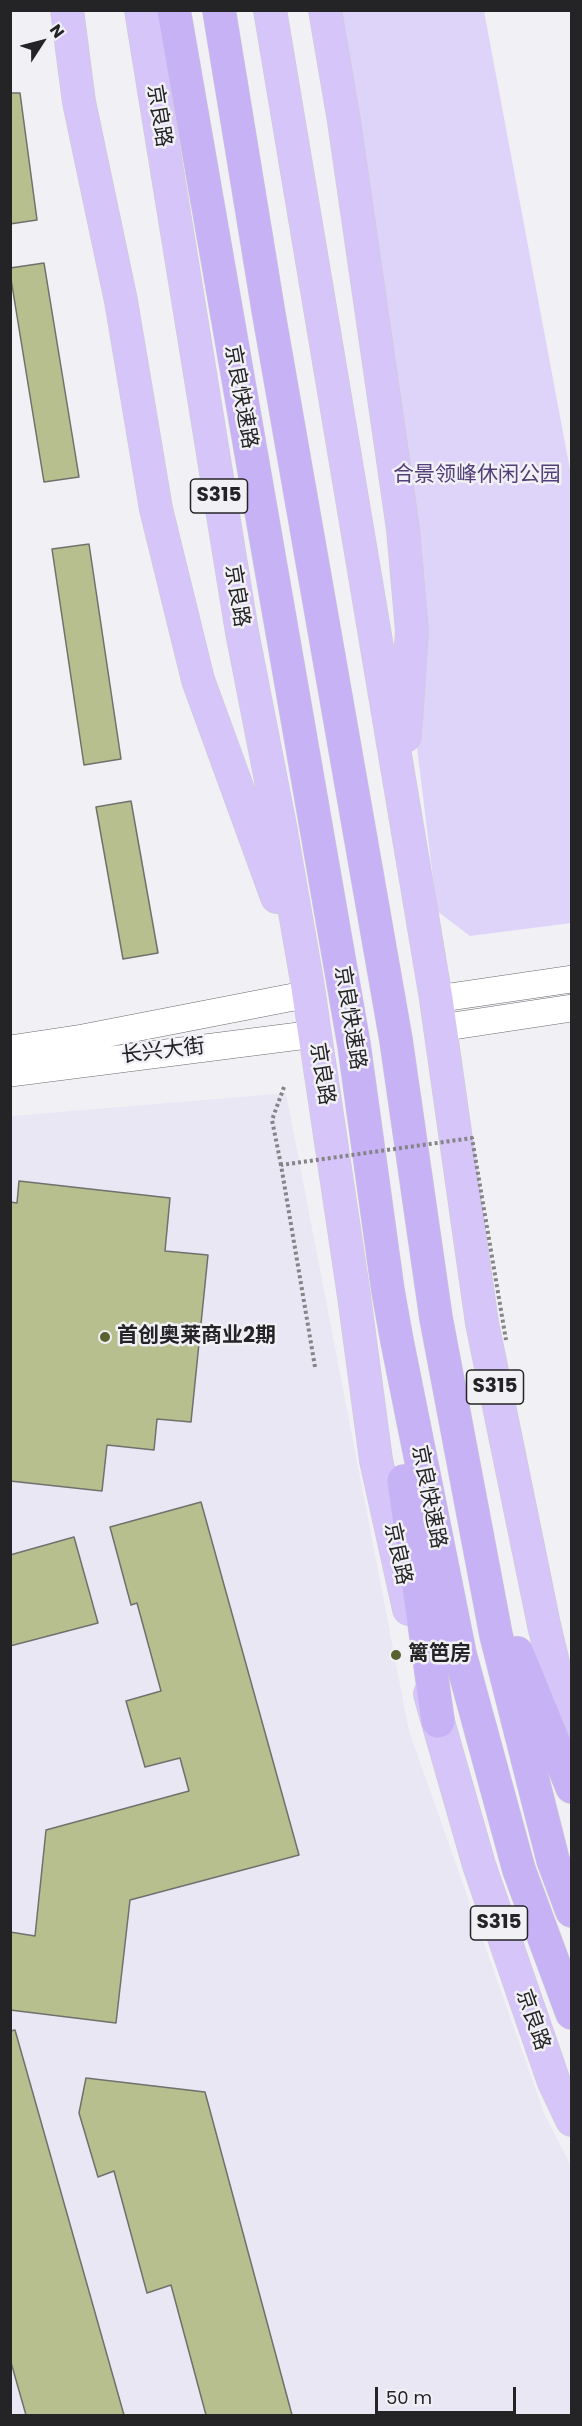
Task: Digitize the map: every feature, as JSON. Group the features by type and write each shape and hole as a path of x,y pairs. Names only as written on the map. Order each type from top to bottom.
{"highway":[{"name":"京良快速路","path":"174,10 354,1045 388,1291 460,1654 519,1870 572,2013"},
{"name":"京良快速路","path":"219,10 269,315 396,1040 436,1318 496,1635 553,1860 572,1911"},
{"path":"388,1291 389,1351 399,1439 438,1721"},
{"path":"484,1574 572,1787"}],"main road":[{"path":"68,10 79,102 121,301 156,509 198,680 308,987"},
{"name":"京良路","path":"141,10 242,632 280,826 308,987 376,1460 418,1650 479,1865 554,2082 572,2120"},
{"name":"S315","path":"270,10 438,1013 482,1323 544,1625 572,1743"},
{"path":"325,10 344,121 403,529 412,631 405,733 405,816"}],"street":[{"path":"438,1013 572,980"},
{"name":"长兴大街","path":"10,1049 83,1038 308,987"},
{"path":"438,1013 572,1008"},
{"name":"长兴大街","path":"10,1072 315,1034"}],"path":[{"path":"285,1087 272,1120 315,1368"},
{"path":"281,1165 472,1138 506,1340"}],"shaded area":[{"path":"286,1093 409,1731 544,2113 571,2166 571,2415 11,2416 11,1116"}],"green space":[{"name":"合景领峰休闲公园","path":"327,11 484,11 571,475 571,923 470,936 437,911"}],"building":[{"path":"10,93 20,93 37,220 10,224"},
{"path":"44,263 79,477 44,482 10,268"},
{"path":"89,544 121,759 84,765 52,549"},
{"path":"131,801 158,953 123,959 96,807"},
{"name":"首创奥莱商业2期","path":"19,1181 170,1198 165,1251 208,1255 191,1422 157,1419 154,1450 107,1445 102,1491 10,1481 10,1202 17,1203"},
{"path":"201,1502 299,1855 130,1900 116,2023 10,2010 10,1932 35,1936 46,1830 189,1791 180,1758 145,1767 126,1701 161,1691 137,1603 131,1605 110,1527"},
{"path":"74,1537 98,1623 10,1646 10,1555"},
{"path":"15,2030 124,2415 26,2415 10,2359 10,2031"},
{"path":"86,2078 205,2092 292,2415 206,2415 171,2285 147,2293 114,2171 98,2177 79,2113"}],"place":[{"name":"首创奥莱商业2期","path":"105,1337"},
{"name":"篱笆房","path":"396,1655"}]}
